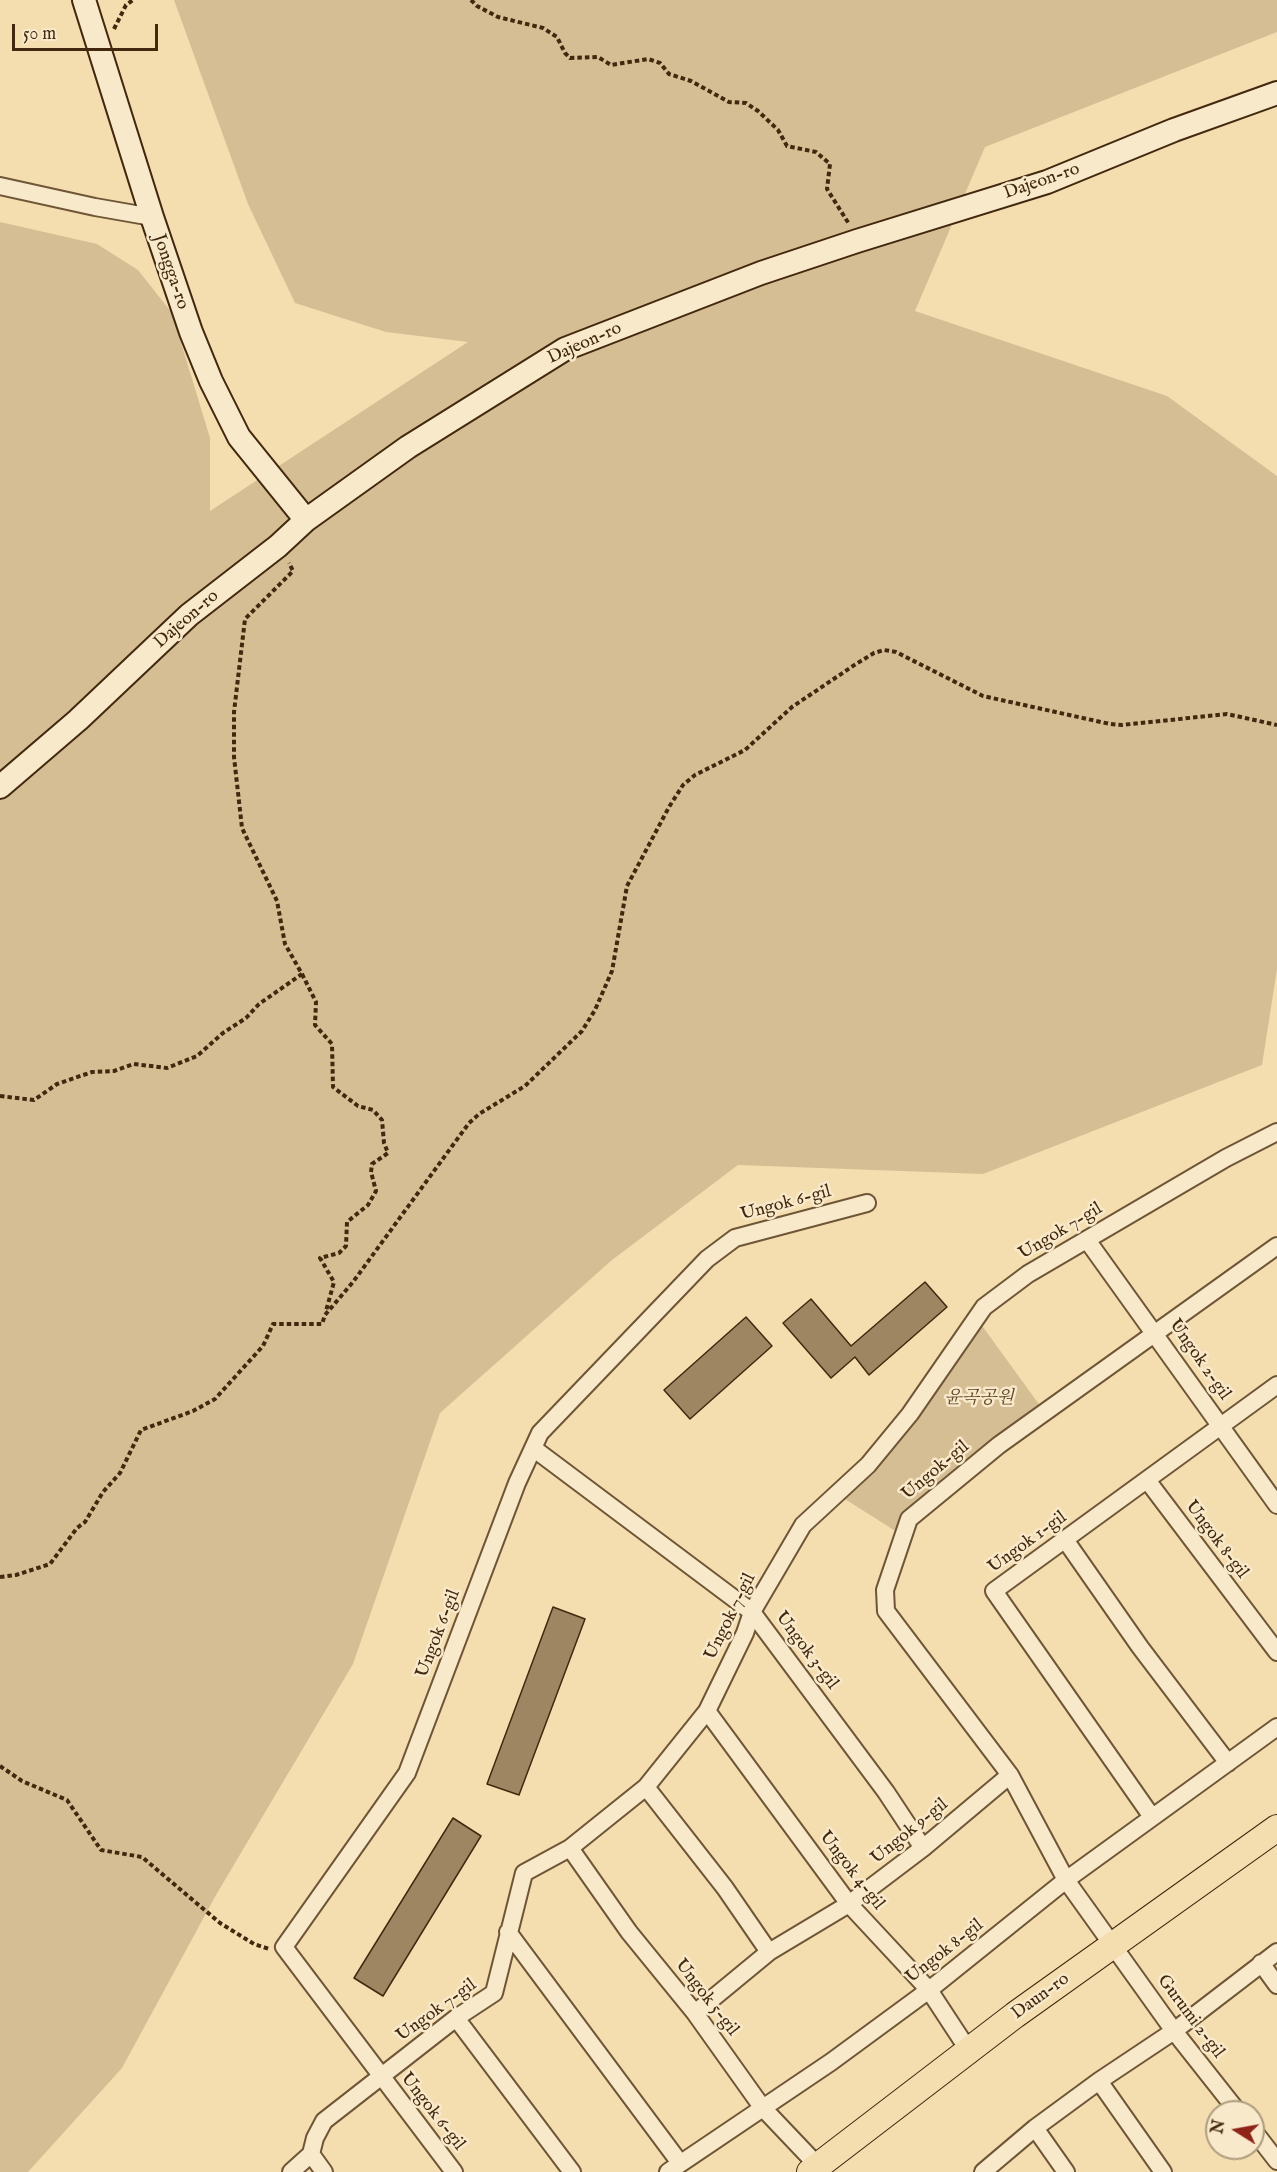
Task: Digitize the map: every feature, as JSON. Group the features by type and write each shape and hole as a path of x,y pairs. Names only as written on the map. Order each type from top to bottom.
{"main road":[{"name":"Jongga-ro","path":"84,0 152,217 191,332 211,381 239,437 306,520"},
{"name":"Dajeon-ro","path":"0,787 78,720 189,615 278,546 306,520 408,447 564,349 761,273 1047,182 1174,130 1277,93"},
{"name":"Daun-ro","path":"814,2169 1112,1945 1277,1828"}],"street":[{"path":"0,186 152,217"},
{"name":"Ungok 7-gil","path":"291,2172 311,2154 315,2138 324,2121 456,2018 494,1993 524,1873 570,1848 646,1787 707,1711 745,1633 752,1612 803,1526 868,1465 910,1414 984,1307 1028,1274 1226,1158 1277,1132"},
{"name":"Ungok 6-gil","path":"454,2172 284,1947 407,1773 517,1483 540,1433 707,1259 735,1238 867,1203"},
{"name":"Ungok 2-gil","path":"1086,1240 1277,1505"},
{"name":"Ungok-gil","path":"1112,1945 1066,1880 1010,1775 886,1611 885,1590 909,1519 999,1445 1277,1246"},
{"name":"Ungok 1-gil","path":"1152,1817 994,1591 1066,1541 1277,1385"},
{"name":"Ungok 3-gil","path":"533,1448 752,1612 886,1792 923,1848"},
{"name":"Ungok 8-gil","path":"1147,1480 1277,1652"},
{"path":"1066,1541 1140,1647 1228,1763"},
{"name":"Ungok 4-gil","path":"707,1711 849,1904 929,1990 969,2051"},
{"name":"Ungok 8-gil","path":"508,1932 674,2168 831,2062 929,1990 1066,1880 1277,1727"},
{"name":"Ungok 9-gil","path":"695,2013 769,1952 849,1904 923,1848 1010,1775"},
{"path":"646,1787 725,1888 769,1952"},
{"name":"Ungok 5-gil","path":"570,1848 629,1932 695,2013 762,2107 814,2169"},
{"name":"Gurumi 2-gil","path":"1112,1945 1174,2031 1229,2100"},
{"path":"984,2172 1035,2128 1099,2081 1174,2031 1277,1952"},
{"path":"1261,1964 1277,1985"},
{"path":"456,2018 573,2172"},
{"path":"1099,2081 1163,2172"},
{"path":"1035,2128 1066,2172"},
{"path":"1265,2146 1277,2161"},
{"path":"311,2154 324,2172"}],"path":[{"path":"471,0 477,6 498,17 543,28 557,37 570,58 598,57 611,65 648,59 660,63 669,74 691,81 729,102 746,103 778,130 787,146 816,152 830,164 827,189 843,211 857,241"},
{"path":"0,1577 16,1575 51,1564 76,1528 85,1522 103,1492 120,1473 141,1430 193,1411 215,1399 263,1346 273,1324 322,1324 334,1282 320,1258 339,1253 346,1246 347,1222 368,1205 376,1191 371,1172 372,1164 388,1153 384,1143 382,1120 373,1110 358,1106 333,1087 332,1044 315,1025 316,1002 285,944 277,901 242,828 234,757 234,712 245,619 293,571 278,546"},
{"path":"325,1315 353,1282 469,1122 525,1086 582,1031 596,1010 612,971 627,886 683,785 695,775 745,750 792,706 855,664 884,650 896,652 983,696 1110,724 1122,725 1227,714 1277,725"},
{"path":"0,1096 8,1099 34,1100 57,1084 92,1072 114,1071 134,1064 167,1068 197,1056 246,1018 259,1004 302,974"},
{"path":"0,1766 21,1781 67,1800 101,1850 141,1857 220,1923 254,1944 290,1956"}],"green space":[{"path":"174,0 1277,0 1277,32 985,147 915,311 1167,396 1277,476 1277,969 1262,1065 983,1174 738,1165 612,1260 440,1413 353,1664 216,1895 122,2068 28,2172 0,2172 0,222 97,244 138,270 172,313 210,438 210,511 468,342 386,332 295,303 248,204"},
{"name":"윤곡공원","path":"980,1323 1041,1407 913,1505 897,1532 840,1496"}],"building":[{"path":"925,1282 947,1307 869,1375 855,1357 831,1378 783,1323 811,1299 851,1346"},
{"path":"746,1317 772,1346 690,1419 664,1390"},
{"path":"553,1607 585,1619 519,1795 487,1784"},
{"path":"453,1818 481,1836 383,1996 354,1978"}]}
